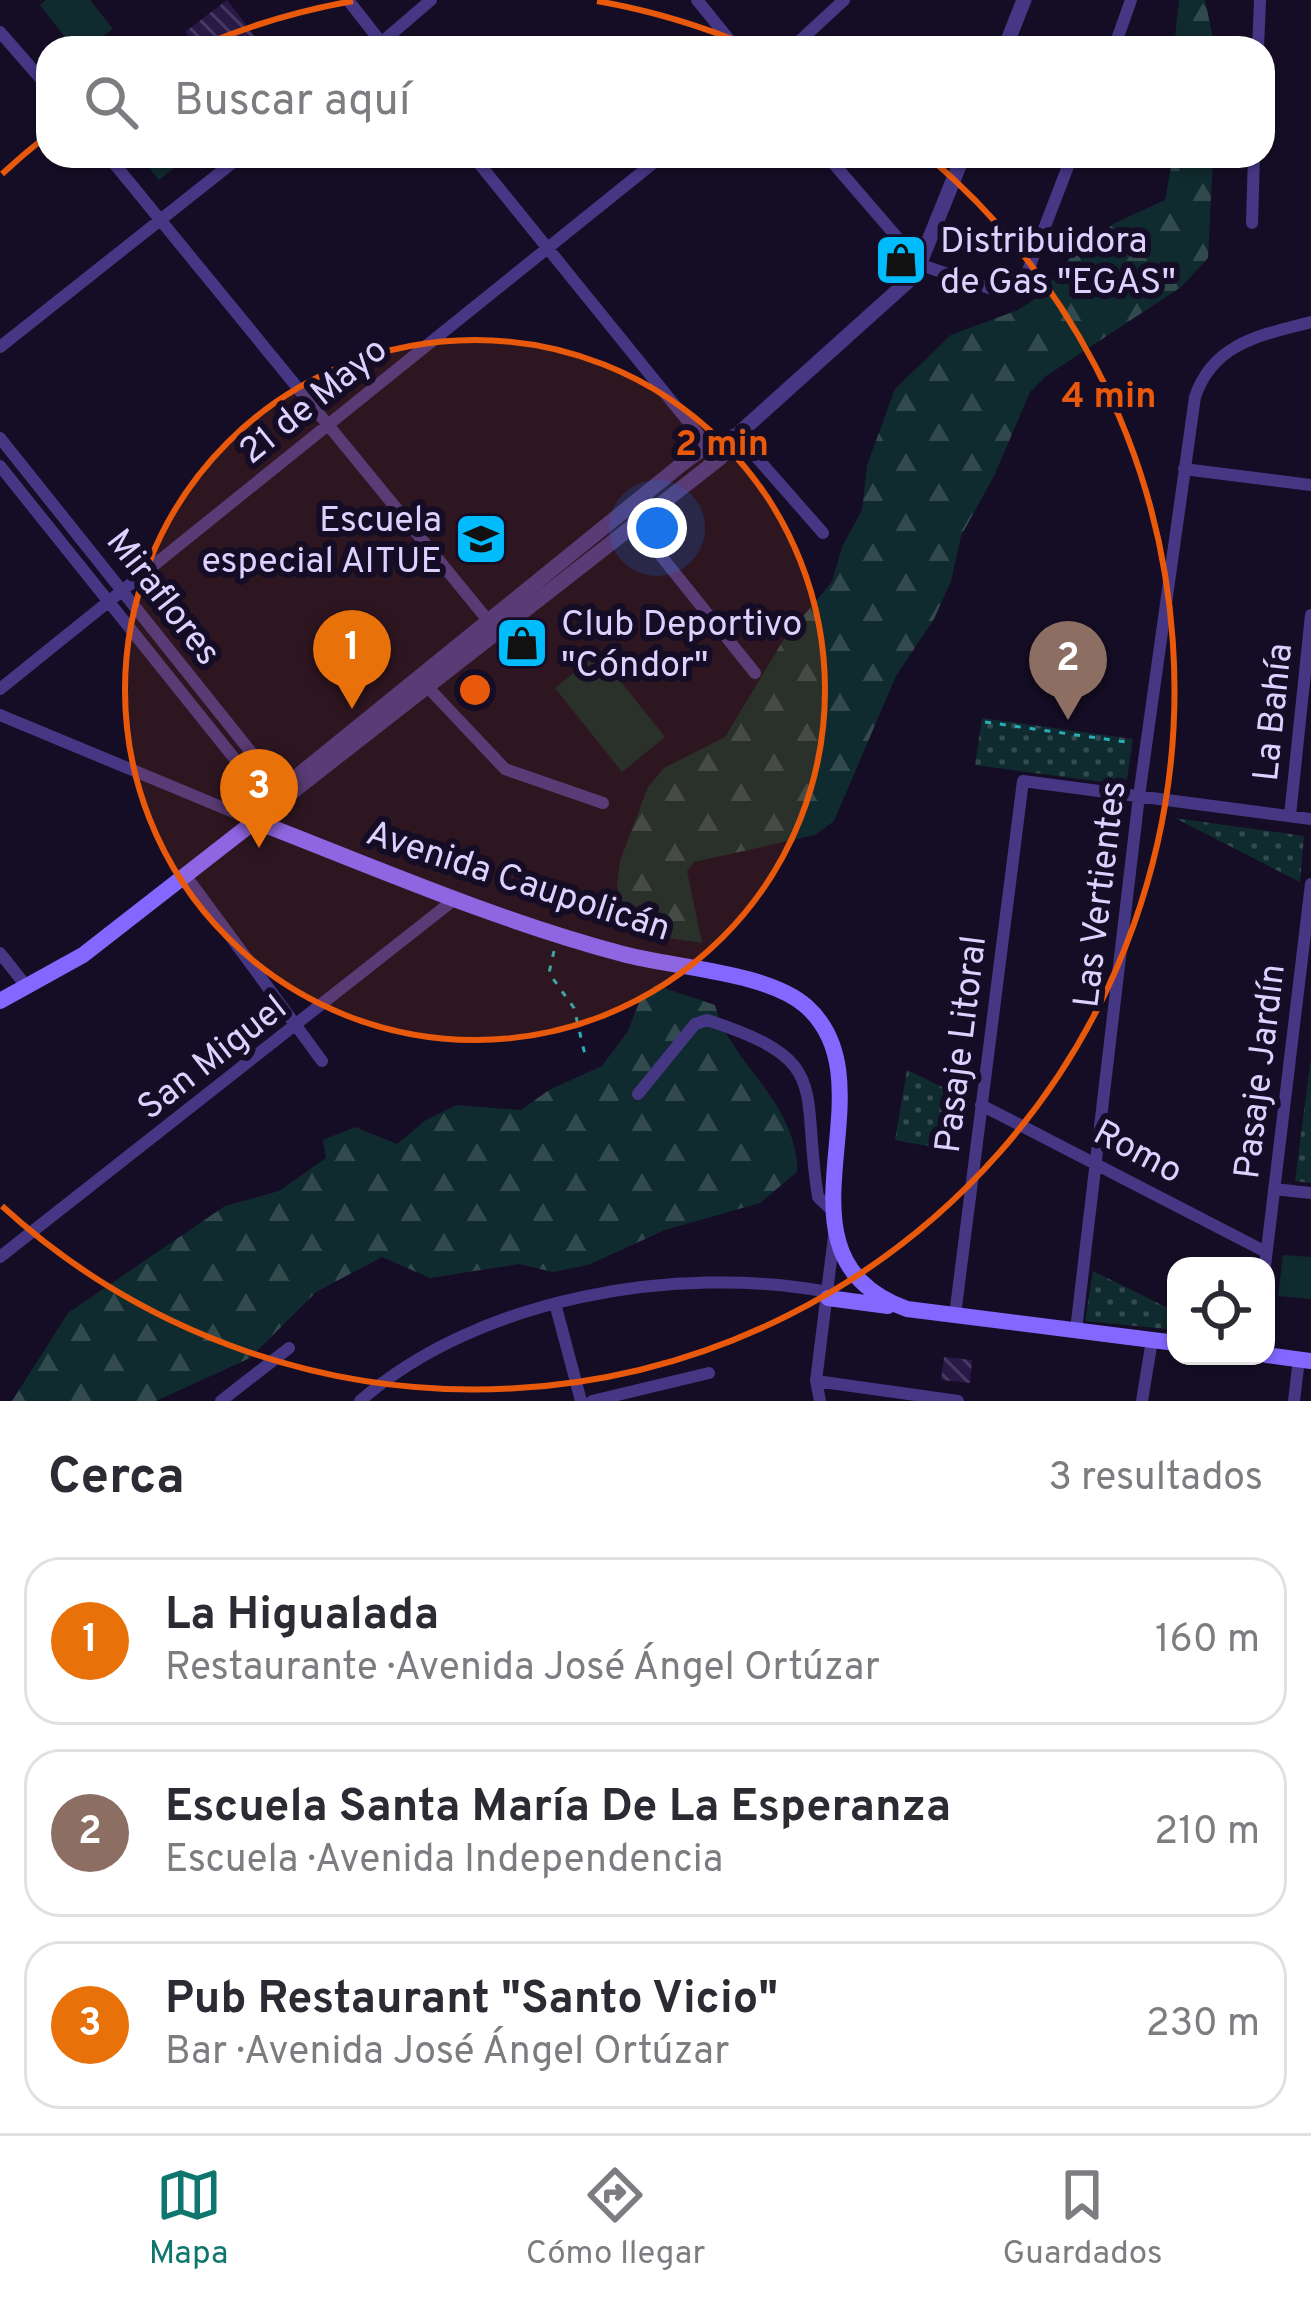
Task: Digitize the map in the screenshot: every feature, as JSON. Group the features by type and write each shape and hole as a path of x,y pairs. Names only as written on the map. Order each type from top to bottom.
{"main road":[{"path":"0,1001 82,955 255,821"},
{"name":"Avenida Caupolicán","path":"255,821 455,898 622,954 797,999 831,1040 839,1078 834,1220"},
{"path":"834,1220 858,1278 907,1309"},
{"path":"828,1295 1167,1342"},
{"path":"1275,1356 1305,1360"}],"street":[{"path":"348,0 374,36"},
{"path":"392,36 431,0"},
{"path":"697,0 726,36"},
{"path":"805,36 844,0"},
{"path":"1010,36 1024,0"},
{"path":"1118,36 1131,0"},
{"path":"1258,36 1260,0"},
{"path":"0,32 36,73"},
{"path":"119,168 492,626"},
{"path":"0,347 226,168"},
{"path":"483,168 707,446"},
{"name":"21 de Mayo","path":"0,689 647,168"},
{"path":"837,168 921,265 998,291 1015,289 1024,281 1067,168"},
{"path":"630,517 720,458 737,435 873,318 921,265 959,168"},
{"path":"1252,223 1254,168"},
{"name":"Las Vertientes","path":"1076,1330 1139,796 1195,397 1211,365 1241,342 1311,322"},
{"path":"255,821 630,517 707,446 737,435"},
{"path":"737,435 823,533"},
{"name":"Miraflores","path":"0,438 266,771 276,801"},
{"name":"Miraflores","path":"0,466 254,783 276,801"},
{"path":"1184,469 1311,485"},
{"path":"630,517 755,673"},
{"name":"La Bahía","path":"1290,816 1311,615"},
{"path":"423,682 506,769 603,803"},
{"name":"Avenida Caupolicán","path":"0,715 255,821"},
{"name":"Pasaje Litoral","path":"955,1315 1023,781 1139,796"},
{"path":"1139,796 1311,819"},
{"path":"186,876 322,1061"},
{"name":"Pasaje Jardín","path":"1266,1257 1304,1007 1311,884"},
{"name":"San Miguel","path":"0,1256 296,1028 455,898"},
{"path":"0,953 27,987"},
{"path":"638,1094 694,1024 707,1020 767,1042 804,1077 811,1096 818,1197 834,1220 816,1381 820,1401"},
{"name":"Romo","path":"981,1105 1098,1161 1263,1257"},
{"path":"1274,1189 1311,1193"},
{"path":"360,1401 449,1342 615,1291 692,1281 768,1283 828,1295"},
{"path":"556,1307 580,1401"},
{"path":"1142,1401 1152,1340"},
{"path":"221,1401 289,1348"},
{"path":"1294,1401 1305,1360"},
{"path":"592,1401 709,1372"},
{"path":"816,1381 958,1401"}],"path":[{"path":"985,722 1146,745"},
{"path":"555,951 549,973 574,1008 585,1055"}],"green space":[{"path":"46,0 90,0 113,29 104,36 64,36 40,5"},
{"path":"1179,0 1205,0 1212,36 1175,36"},
{"path":"150,168 174,168 159,180"},
{"path":"1171,168 1212,168 1208,258 1181,287 1046,376 1030,392 994,476 961,536 951,581 934,619 896,676 834,821 815,835 694,862 687,871 702,943 635,933 621,909 617,884 620,861 648,787 664,768 725,737 784,639 832,582 842,547 862,510 867,465 895,389 951,335 1018,310 1038,297 1076,251 1115,223 1165,200"},
{"path":"598,653 665,737 622,772 555,688"},
{"path":"982,718 1133,739 1126,785 975,765"},
{"path":"1175,818 1304,836 1300,882"},
{"path":"655,985 715,1005 733,1044 783,1116 792,1137 797,1172 760,1203 665,1230 588,1265 553,1272 519,1264 430,1278 382,1257 316,1292 250,1358 156,1401 12,1401 68,1313 225,1206 279,1191 326,1158 323,1140 355,1127 397,1144 426,1120 457,1105 521,1110 549,1090 602,1066 628,1031 640,1000"},
{"path":"1311,1057 1311,1183 1295,1181"},
{"path":"907,1070 959,1095 954,1151 895,1140"},
{"path":"1283,1255 1311,1257 1311,1299 1278,1296"},
{"path":"1093,1271 1167,1308 1167,1329 1085,1321"}],"building":[{"path":"227,0 255,36 188,36 185,32"},
{"path":"944,1357 972,1360 970,1383 941,1380"}],"place":[{"name":"Distribuidora de Gas \"EGAS\"","path":"901,260"},
{"name":"Escuela especial AITUE","path":"481,539"},
{"name":"Club Deportivo \"Cóndor\"","path":"522,643"},
{"name":"La Higualada","path":"352,709"},
{"name":"Escuela Santa María De La Esperanza","path":"1068,720"},
{"name":"Pub Restaurant \"Santo Vicio\"","path":"259,848"}]}
